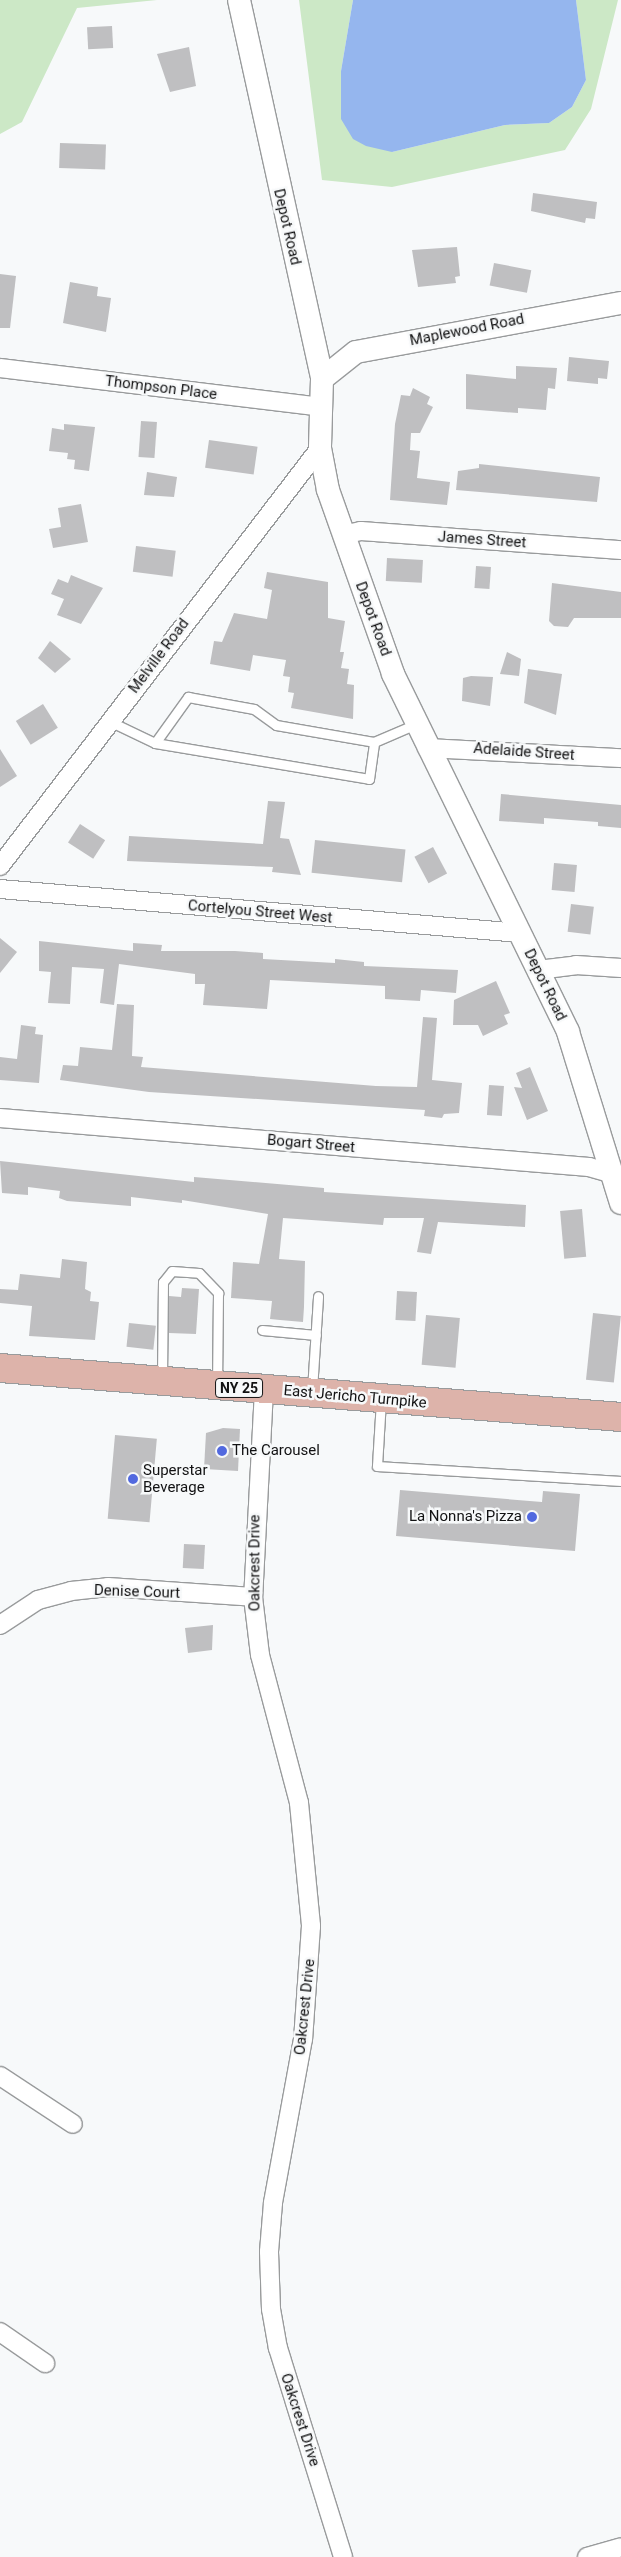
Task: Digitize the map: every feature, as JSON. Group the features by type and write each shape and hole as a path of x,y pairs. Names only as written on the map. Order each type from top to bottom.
{"main road":[{"name":"East Jericho Turnpike","path":"0,1368 381,1400 621,1417"}],"street":[{"name":"Depot Road","path":"239,0 322,379 320,448 343,534 372,621 416,724 568,1032 617,1175 621,1203"},
{"name":"Maplewood Road","path":"322,379 356,352 621,303"},
{"name":"Thompson Place","path":"0,368 321,407"},
{"name":"Melville Road","path":"0,866 109,721 320,448"},
{"name":"James Street","path":"343,534 361,531 621,550"},
{"name":"Adelaide Street","path":"427,748 621,758"},
{"name":"Cortelyou Street West","path":"0,889 520,933"},
{"path":"538,970 576,965 621,968"},
{"name":"Bogart Street","path":"0,1118 588,1167 617,1175"},
{"name":"Oakcrest Drive","path":"264,1390 253,1597 260,1655 299,1803 311,1926 303,2039 273,2203 271,2309 284,2370 344,2557"},
{"name":"Denise Court","path":"0,1625 38,1600 71,1591 108,1587 253,1597"},
{"path":"0,2076 73,2124"},
{"path":"0,2332 45,2363"},
{"path":"588,2557 621,2546"}],"lane":[{"path":"155,743 188,697 254,709 276,725 374,742 416,724"},
{"path":"109,721 155,743 369,779 374,742"},
{"path":"162,1382 163,1282 172,1272 199,1273 218,1293 217,1386"},
{"path":"312,1393 318,1296"},
{"path":"262,1330 316,1336"},
{"path":"381,1400 378,1466 621,1481"}],"green space":[{"path":"0,0 157,0 77,8 22,122 0,134"},
{"path":"299,0 353,0 341,71 392,152 505,125 549,123 572,107 586,80 576,0 618,0 591,109 565,150 392,187 322,180"}],"water":[{"path":"353,0 576,0 586,80 572,107 549,123 505,125 392,152 366,146 353,139 341,119 341,71"}],"building":[{"path":"112,26 113,48 88,49 87,27"},
{"path":"189,47 196,86 170,92 157,54"},
{"path":"60,143 106,145 105,170 59,168"},
{"path":"533,193 597,202 595,219 586,218 585,223 531,211"},
{"path":"457,247 460,276 455,277 456,283 418,287 412,250"},
{"path":"494,263 531,270 527,293 490,286"},
{"path":"0,274 16,276 10,328 0,328"},
{"path":"70,282 98,287 97,296 111,298 106,332 63,323"},
{"path":"569,357 609,361 607,379 598,378 598,384 567,381"},
{"path":"516,366 557,368 555,389 548,388 546,410 518,408 518,413 466,409 466,374 516,379"},
{"path":"413,388 430,397 427,404 433,407 420,433 411,433 410,450 420,451 417,478 450,482 447,505 390,500 395,424 401,395 410,396"},
{"path":"141,421 157,422 154,458 138,457"},
{"path":"64,424 95,427 89,471 74,469 75,460 67,459 68,453 49,451 52,428 64,430"},
{"path":"209,440 258,447 254,475 205,468"},
{"path":"479,464 600,477 597,502 456,490 458,471 479,468"},
{"path":"147,472 177,477 174,497 144,495"},
{"path":"81,504 88,542 53,548 49,529 61,527 58,508"},
{"path":"136,546 176,551 173,577 133,572"},
{"path":"387,558 423,560 422,583 386,581"},
{"path":"476,566 491,567 489,589 474,588"},
{"path":"267,572 328,582 328,618 345,621 340,652 344,652 341,668 349,669 347,684 354,685 353,719 291,708 294,693 288,692 290,677 283,676 286,660 253,655 250,671 210,664 214,641 222,642 234,613 267,619 272,590 264,588"},
{"path":"71,575 103,588 81,624 57,615 64,599 51,594 58,579 68,583"},
{"path":"552,583 621,592 621,618 574,618 568,627 554,626 549,621"},
{"path":"50,641 71,659 55,673 38,658"},
{"path":"507,652 521,659 519,676 500,674"},
{"path":"528,669 562,674 556,715 524,703"},
{"path":"471,676 493,677 490,706 462,701 463,678"},
{"path":"43,704 58,728 31,745 16,721"},
{"path":"0,749 17,776 0,787"},
{"path":"501,794 621,805 621,828 598,826 598,822 544,818 544,824 499,821"},
{"path":"268,801 285,802 280,838 289,839 301,875 272,872 273,867 127,861 129,836 263,844"},
{"path":"80,824 105,840 93,859 68,842"},
{"path":"315,840 406,850 402,882 312,873"},
{"path":"433,847 447,873 429,883 414,857"},
{"path":"554,863 577,865 575,892 552,890"},
{"path":"571,904 594,907 590,935 568,932"},
{"path":"0,938 17,952 0,973"},
{"path":"39,941 133,951 133,943 162,945 161,951 235,951 263,953 263,959 335,963 335,959 364,962 364,966 458,970 456,993 421,990 420,1001 385,999 385,986 270,980 267,1009 203,1005 205,984 195,984 195,974 119,964 114,1005 100,1003 104,969 72,967 70,1004 48,1003 51,972 39,971"},
{"path":"496,981 510,1013 504,1015 508,1024 483,1036 478,1025 453,1025 454,1000"},
{"path":"117,1004 134,1005 132,1056 143,1057 141,1067 376,1086 417,1087 423,1017 437,1018 432,1080 462,1083 459,1113 444,1114 442,1118 424,1116 425,1110 149,1092 60,1080 63,1065 78,1066 80,1047 112,1050"},
{"path":"21,1025 36,1027 35,1034 43,1035 39,1083 0,1080 0,1057 17,1059"},
{"path":"530,1067 548,1111 527,1120 514,1087 522,1088 516,1073"},
{"path":"489,1085 504,1086 502,1116 487,1115"},
{"path":"0,1161 194,1182 194,1177 324,1188 324,1192 526,1205 525,1227 438,1222 431,1254 417,1252 424,1218 384,1218 383,1225 283,1218 279,1259 305,1261 303,1322 270,1319 272,1301 231,1298 233,1262 259,1264 268,1214 182,1200 182,1203 131,1197 131,1206 67,1201 59,1198 60,1191 28,1187 28,1195 2,1193"},
{"path":"582,1209 586,1257 564,1259 560,1211"},
{"path":"62,1259 87,1262 85,1289 91,1292 90,1301 99,1302 95,1340 29,1336 32,1306 0,1303 0,1289 18,1290 20,1274 60,1278"},
{"path":"182,1288 199,1289 196,1334 169,1333 169,1296 181,1297"},
{"path":"397,1291 417,1292 415,1321 395,1320"},
{"path":"593,1313 621,1316 614,1383 586,1380"},
{"path":"426,1315 460,1318 456,1368 422,1365"},
{"path":"129,1323 156,1326 153,1350 126,1347"},
{"name":"The Carousel","path":"223,1428 240,1429 238,1471 204,1469 206,1433"},
{"name":"Superstar Beverage","path":"115,1435 157,1439 150,1522 108,1519"},
{"path":"400,1490 542,1502 543,1491 580,1494 575,1551 396,1536"},
{"path":"184,1544 205,1545 204,1569 183,1568"},
{"path":"213,1625 212,1650 188,1653 185,1628"}],"place":[{"name":"The Carousel","path":"222,1451"},
{"name":"Superstar Beverage","path":"133,1479"},
{"name":"La Nonna's Pizza","path":"532,1517"}]}
